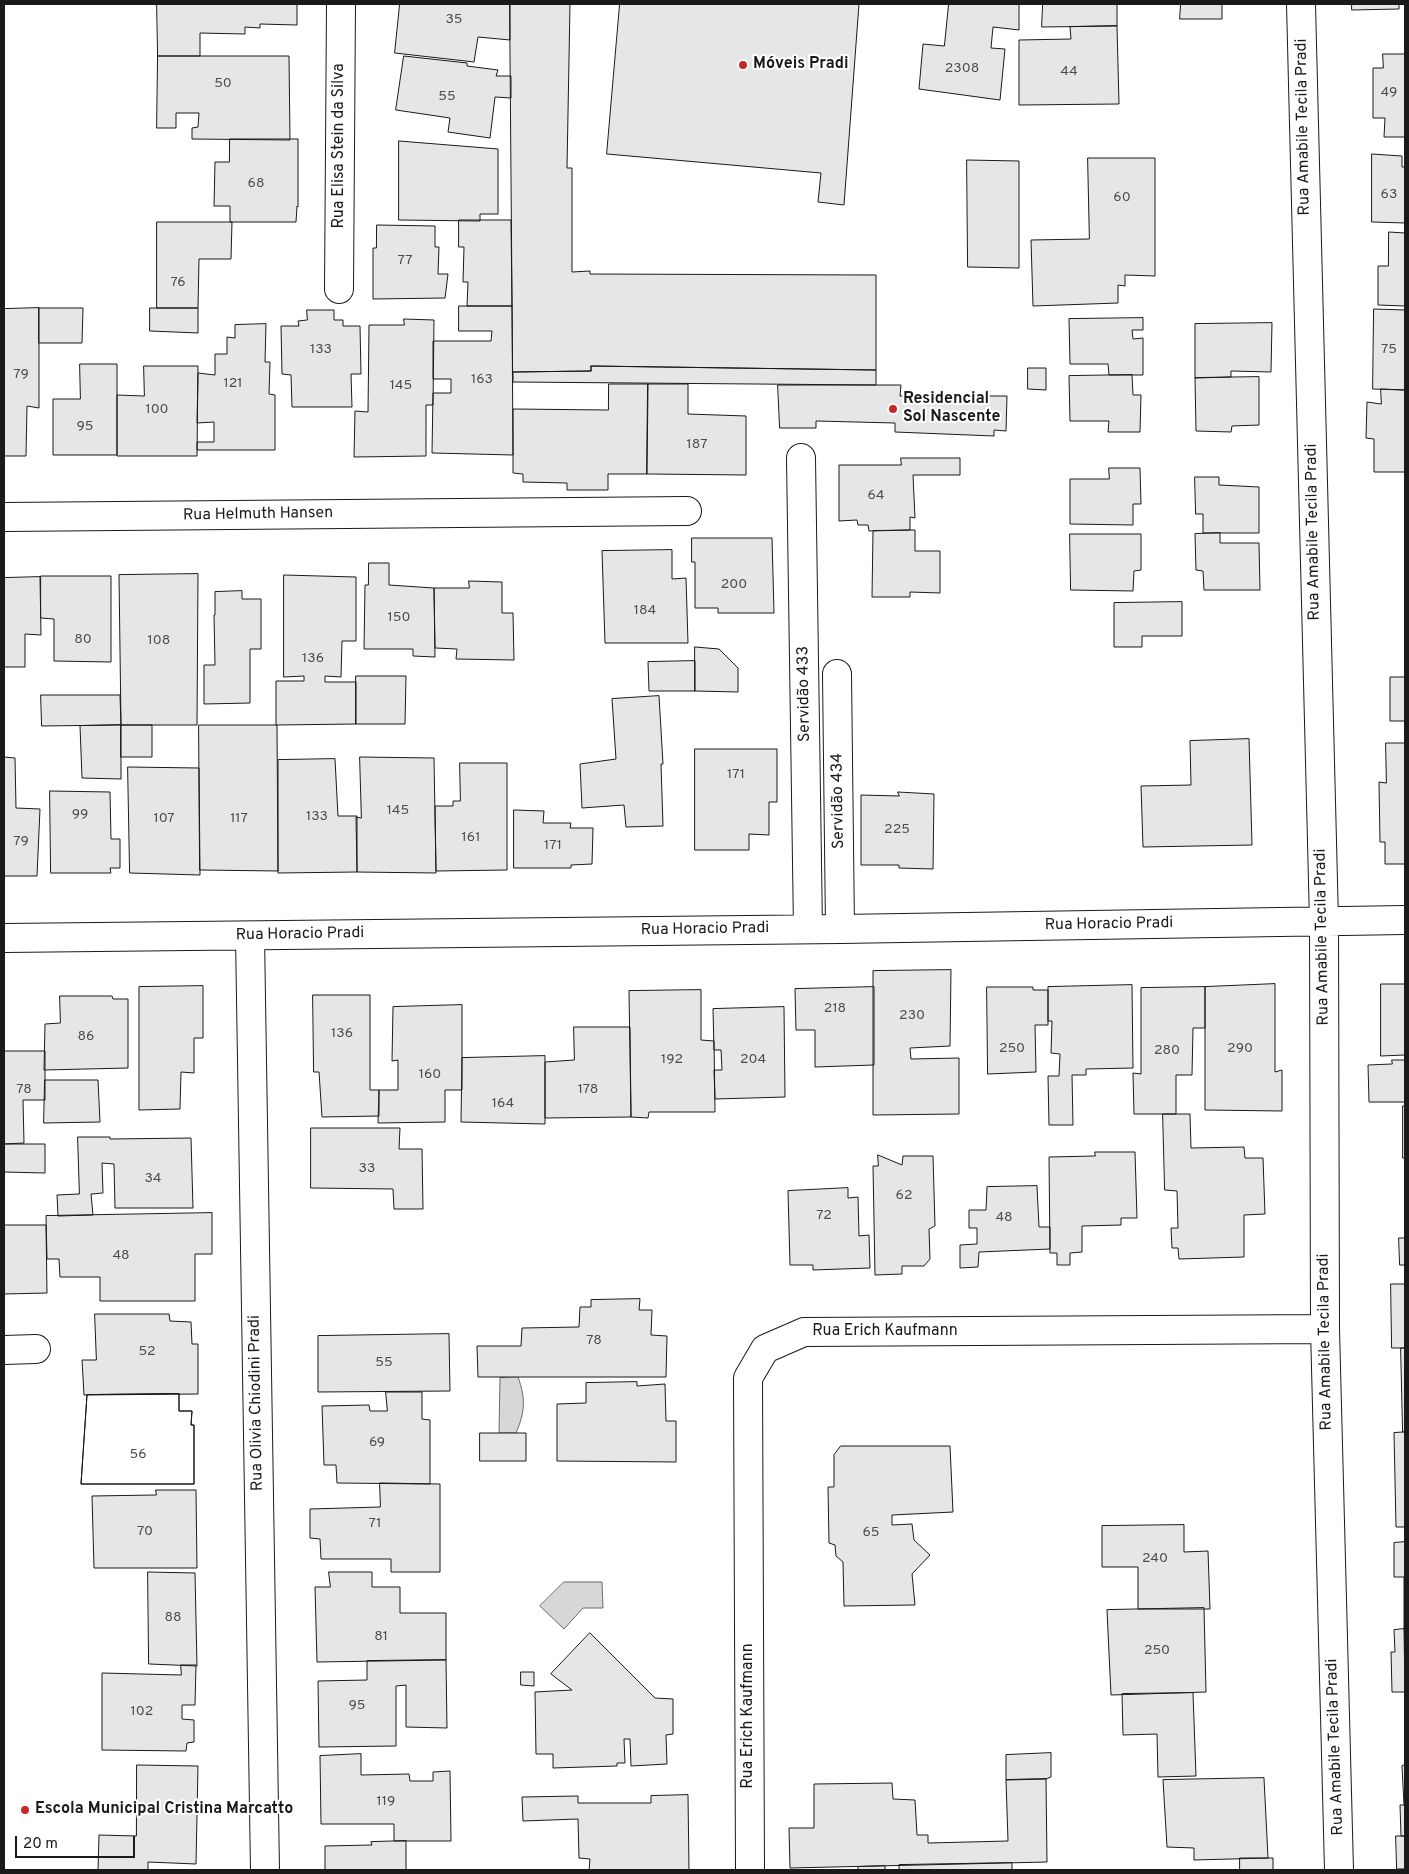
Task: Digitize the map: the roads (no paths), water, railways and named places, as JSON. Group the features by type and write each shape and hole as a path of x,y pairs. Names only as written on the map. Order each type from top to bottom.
{"street":[{"name":"Rua Elisa Stein da Silva","path":"339,289 341,4"},
{"name":"Rua Amabile Tecila Pradi","path":"1301,4 1324,921 1325,1329 1340,1870"},
{"name":"Servidão 433","path":"801,458 808,929"},
{"name":"Rua Helmuth Hansen","path":"4,517 687,511"},
{"name":"Servidão 434","path":"837,674 840,929"},
{"name":"Rua Horacio Pradi","path":"4,938 840,929 1405,920"},
{"name":"Rua Olivia Chiodini Pradi","path":"250,936 265,1870"},
{"name":"Rua Erich Kaufmann","path":"750,1870 748,1378 765,1349 804,1332 1325,1329"},
{"path":"4,1350 36,1349"}],"place":[{"name":"Móveis Pradi","path":"743,65"},
{"name":"Residencial Sol Nascente","path":"893,409"},
{"name":"Escola Municipal Cristina Marcatto","path":"25,1810"}]}
